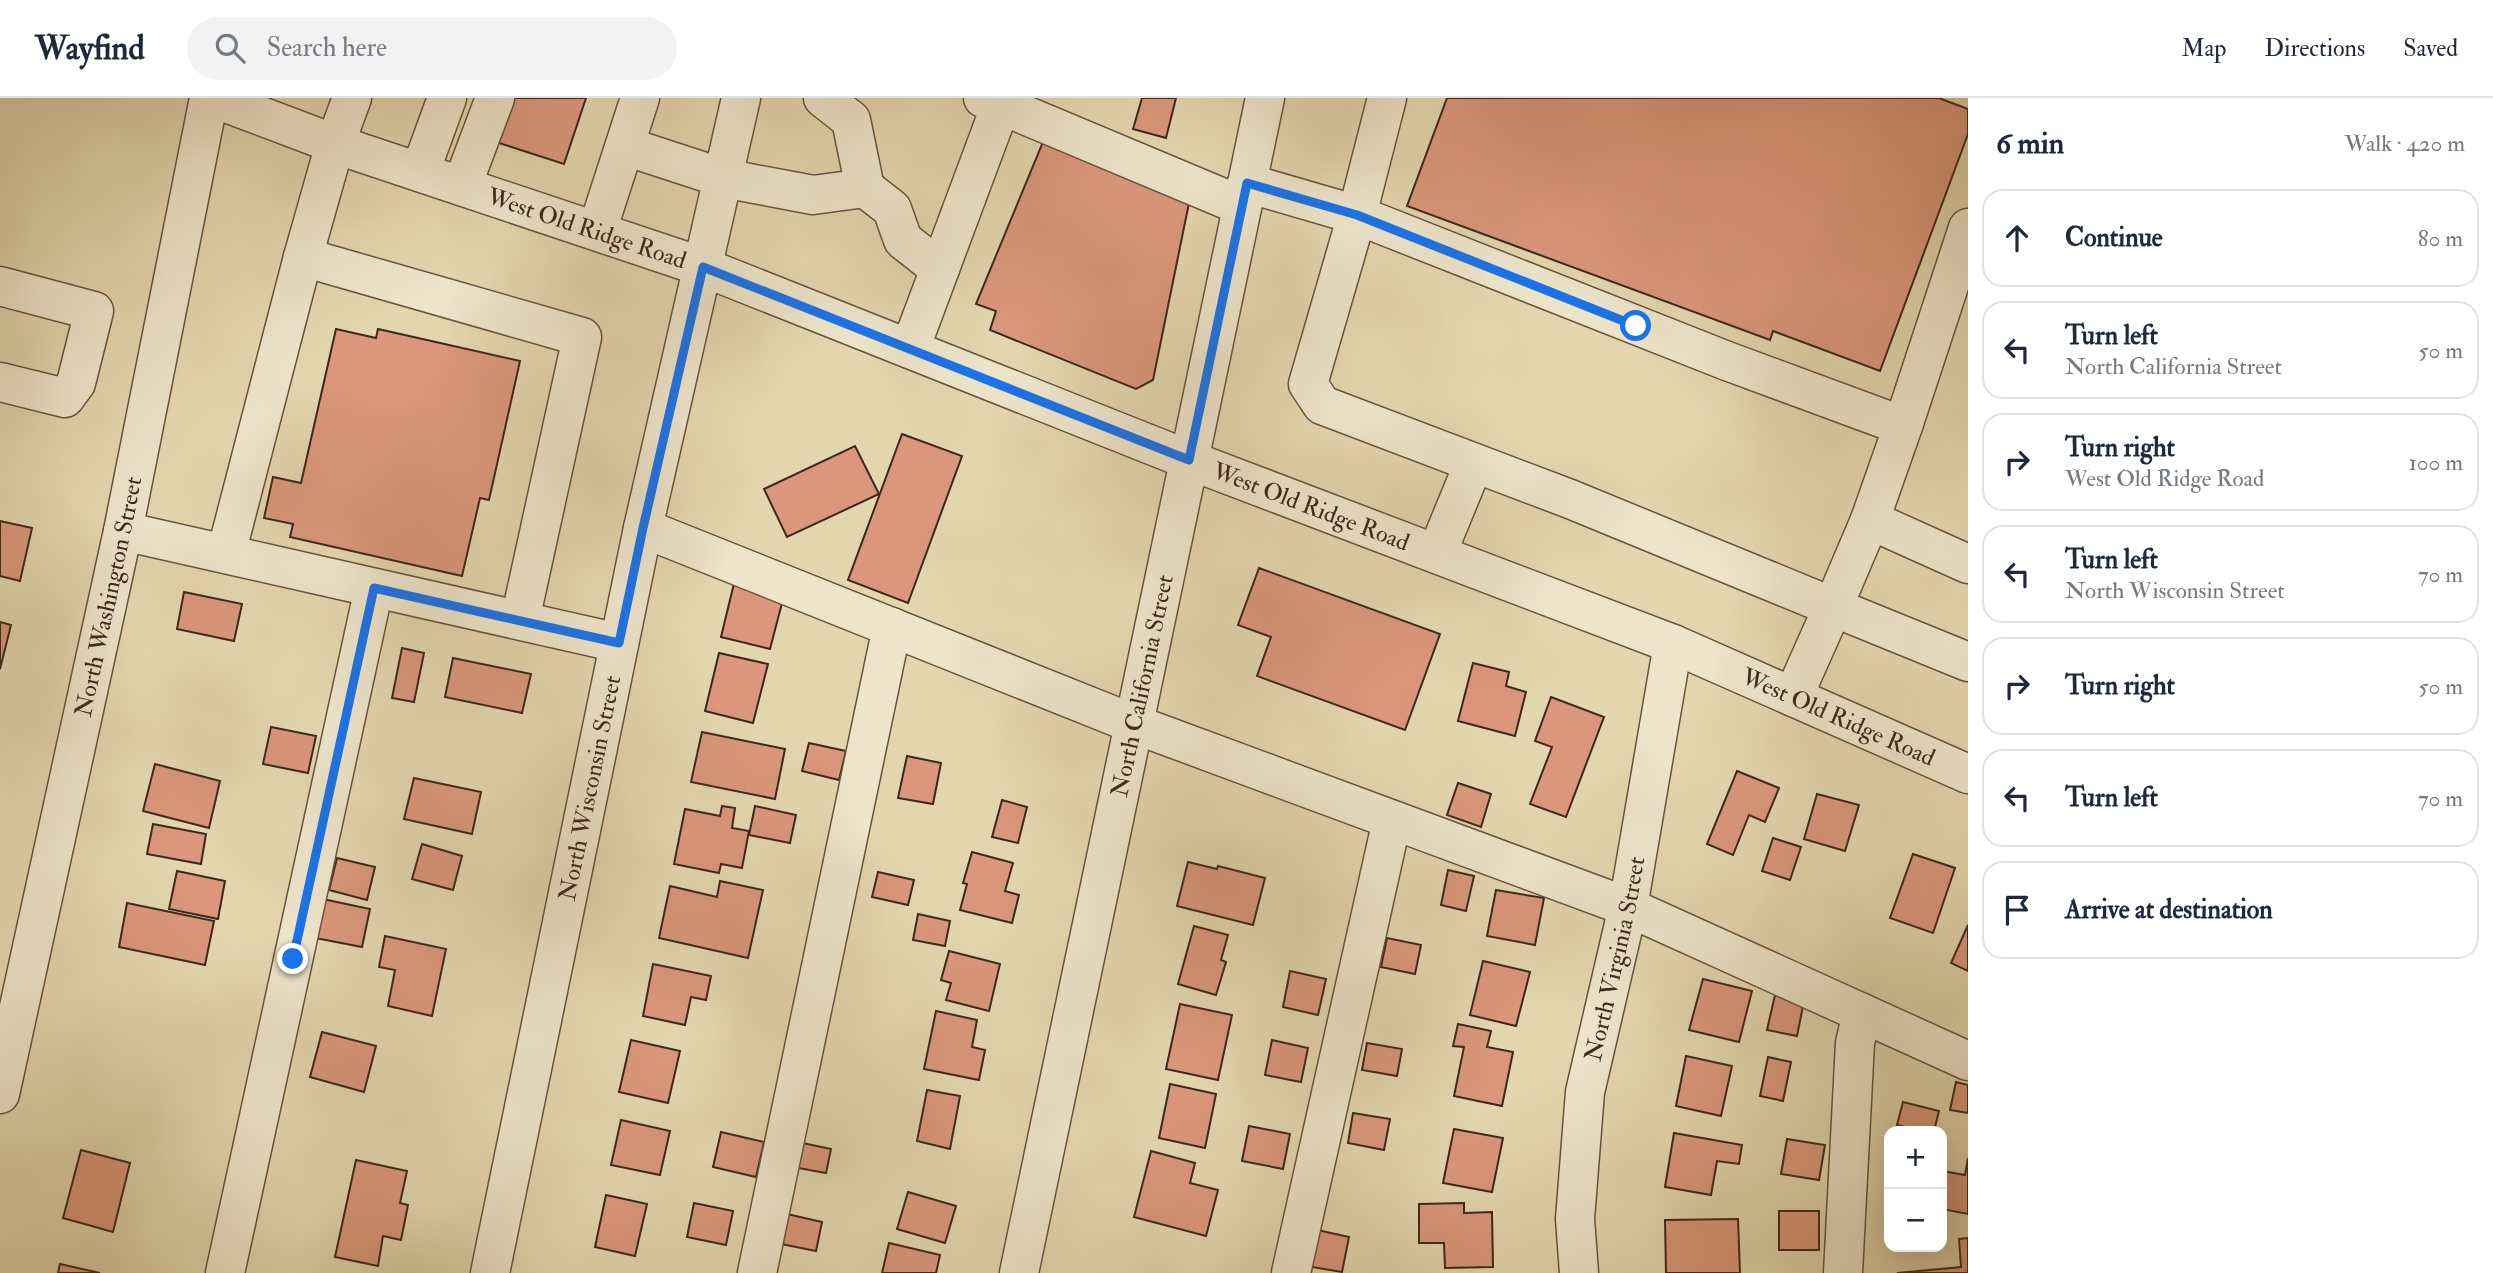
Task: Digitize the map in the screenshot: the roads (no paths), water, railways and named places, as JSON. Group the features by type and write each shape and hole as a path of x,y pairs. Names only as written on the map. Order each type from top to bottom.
{"street":[{"name":"West Old Ridge Road","path":"211,98 335,144 703,267 1189,460 1673,644 1968,774"},
{"name":"North Washington Street","path":"0,1094 123,531 211,98"},
{"path":"226,554 303,257 335,144 352,98"},
{"path":"420,172 447,98"},
{"path":"463,186 495,98"},
{"path":"597,231 640,98"},
{"name":"North Wisconsin Street","path":"490,1273 643,528 741,98"},
{"path":"823,98 851,120 865,188 892,209 903,240 940,269"},
{"name":"North California Street","path":"1019,1273 1265,98"},
{"path":"1387,98 1357,215 1308,384 1322,405 1647,530 1968,662"},
{"path":"910,349 940,269 995,100 1245,195 1357,215 1727,361 1903,426"},
{"path":"625,146 723,178 813,195 865,188"},
{"path":"1793,697 1870,520 1968,228"},
{"path":"303,257 582,337 520,620"},
{"path":"0,286 94,311 76,383 65,398 0,383"},
{"path":"1437,553 1474,463"},
{"path":"1870,520 1968,564"},
{"path":"643,528 1134,724 1628,907 1968,1061"},
{"path":"123,531 619,643"},
{"path":"225,1273 374,588"},
{"path":"757,1273 892,627"},
{"name":"North Virginia Street","path":"1579,1273 1575,1219 1585,1092 1628,907 1673,644"},
{"path":"1291,1273 1392,820"},
{"path":"1843,1273 1855,1043 1862,1013"}]}
